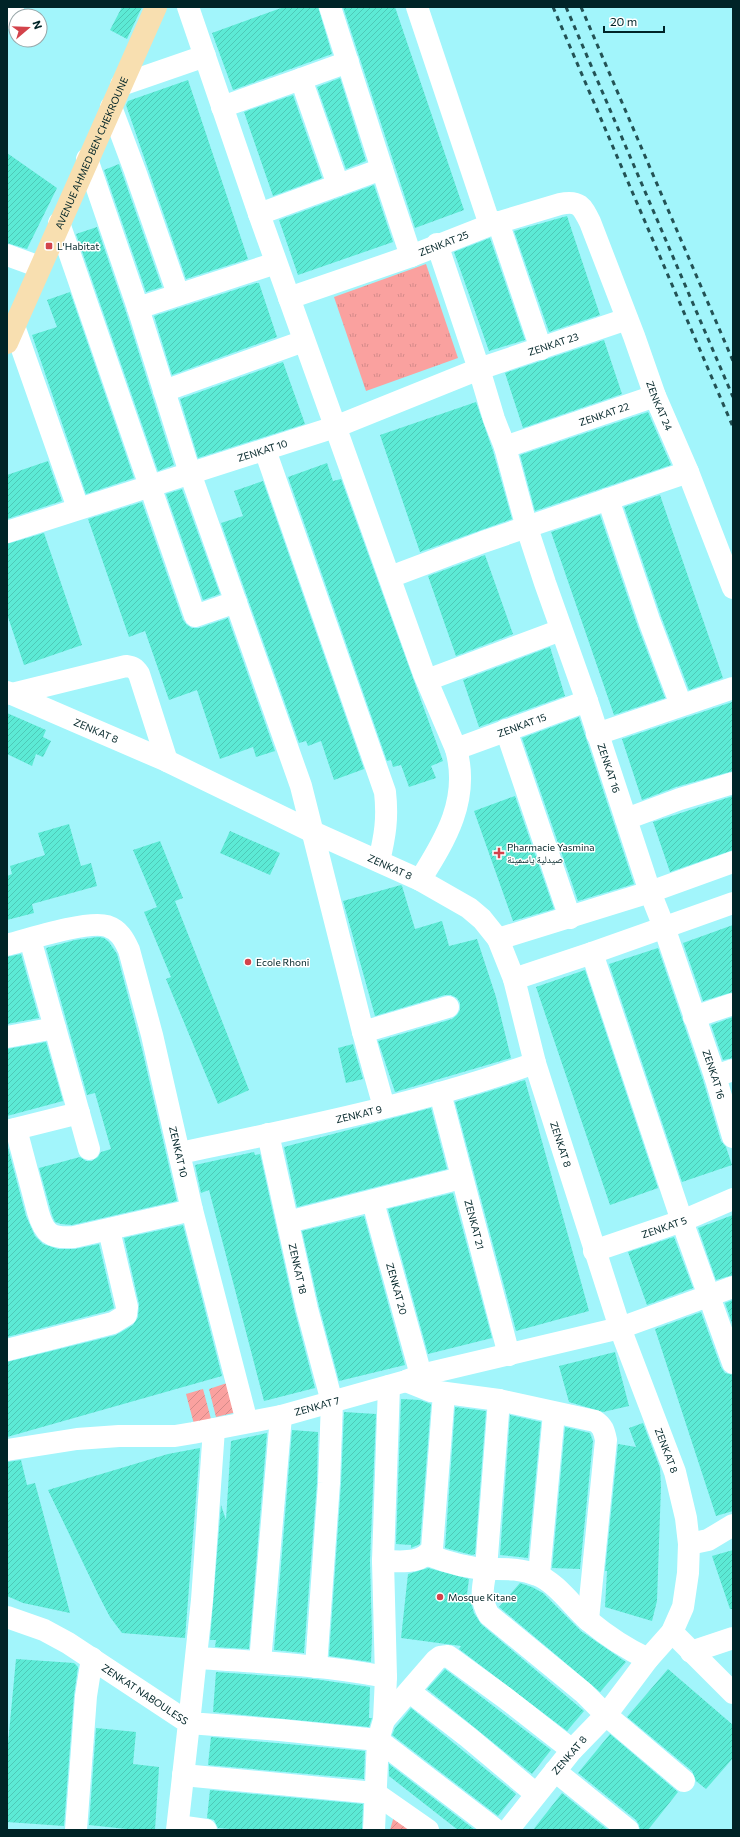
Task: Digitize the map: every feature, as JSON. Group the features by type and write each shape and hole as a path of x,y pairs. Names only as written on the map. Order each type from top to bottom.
{"main road":[{"name":"AVENUE AHMED BEN CHEKROUNE","path":"10,334 156,7"}],"street":[{"path":"7,18 13,7"},
{"path":"188,7 276,263 290,298 335,427 427,680 460,760 461,780 456,809 448,832 420,880"},
{"path":"330,7 411,256"},
{"path":"416,7 494,224 541,349"},
{"path":"121,85 205,56"},
{"path":"222,107 348,62"},
{"path":"301,79 338,185"},
{"path":"111,106 178,294"},
{"path":"87,159 138,308 190,473 293,761 313,832 363,1032 384,1108"},
{"path":"259,214 382,169"},
{"name":"ZENKAT 25","path":"290,298 411,256 437,244 538,209 570,202 580,206 590,222"},
{"name":"ZENKAT 24","path":"590,222 655,396 688,472 733,588"},
{"path":"59,223 195,616 236,602"},
{"name":"ZENKAT 16","path":"437,244 479,369 494,419 505,446 527,528 561,630 587,701 650,892 664,927 694,1017 724,1073 733,1136"},
{"path":"7,255 40,267"},
{"path":"138,308 276,263"},
{"name":"ZENKAT 23","path":"335,427 479,369 627,319"},
{"path":"10,334 78,508"},
{"path":"164,391 304,341"},
{"name":"ZENKAT 22","path":"505,446 554,432 655,396"},
{"name":"ZENKAT 10","path":"7,532 149,485 266,450 335,427"},
{"path":"266,450 385,792 387,811 386,830 379,861"},
{"path":"390,577 688,472"},
{"path":"608,500 650,623 681,705"},
{"path":"427,680 561,630"},
{"path":"9,693 126,666 135,668 139,674 167,761"},
{"path":"597,734 733,688"},
{"name":"ZENKAT 8","path":"9,693 167,761 313,832 420,880 469,908 482,918 498,939 514,979 535,1063 594,1251 620,1328 675,1472 686,1518 689,1544 688,1573 683,1607 672,1632 648,1659 606,1715 572,1750 508,1830"},
{"name":"ZENKAT 15","path":"456,749 587,701"},
{"path":"506,730 570,918"},
{"path":"626,819 680,799 733,783"},
{"path":"498,939 570,918 650,892 733,862"},
{"path":"514,979 733,903"},
{"name":"ZENKAT 10","path":"7,945 98,924 117,931 123,938 129,950 152,1035 192,1210 247,1422"},
{"path":"30,939 89,1149"},
{"path":"592,953 682,1221 733,1363"},
{"path":"694,1017 733,1004"},
{"path":"363,1032 448,1007"},
{"path":"7,1037 55,1028"},
{"name":"ZENKAT 9","path":"180,1154 384,1108 492,1078 535,1063"},
{"name":"ZENKAT 21","path":"440,1093 461,1178 509,1355"},
{"path":"79,1112 12,1130 41,1224 45,1231 61,1238 109,1230 192,1210"},
{"name":"ZENKAT 18","path":"268,1134 307,1309 332,1402 329,1483 316,1667"},
{"path":"288,1222 373,1202 461,1178"},
{"name":"ZENKAT 5","path":"594,1251 682,1221 733,1199"},
{"name":"ZENKAT 20","path":"373,1202 405,1381 384,1561 386,1677 375,1793 374,1830"},
{"path":"7,1350 113,1323 126,1316 127,1307 109,1230"},
{"name":"ZENKAT 7","path":"7,1450 77,1439 119,1436 175,1436 281,1416 405,1381 620,1328 733,1287"},
{"path":"405,1381 418,1387 444,1394 528,1405 554,1413 595,1421 601,1424 606,1440 588,1620"},
{"path":"384,1561 412,1561 421,1559 428,1555 432,1550 444,1394"},
{"path":"499,1400 486,1569 482,1592 482,1602 489,1615 584,1693 606,1715 684,1781"},
{"path":"539,1575 554,1413"},
{"path":"260,1662 281,1416"},
{"path":"214,1429 197,1658 188,1723 280,1730 381,1730 496,1830"},
{"path":"689,1544 708,1540 733,1525"},
{"path":"428,1555 456,1564 486,1569 509,1568 539,1575 557,1589 588,1620 628,1650 648,1659"},
{"name":"ZENKAT NABOULESS","path":"7,1617 44,1630 92,1658 188,1723 177,1828"},
{"path":"672,1632 733,1693"},
{"path":"691,1652 733,1638"},
{"path":"381,1730 436,1660 444,1656 450,1657 504,1696 572,1750"},
{"path":"76,1830 86,1696 92,1658"},
{"path":"197,1658 316,1667 386,1677"},
{"path":"410,1692 468,1737 536,1794"},
{"path":"555,1771 628,1830"},
{"path":"183,1775 375,1793 428,1830"},
{"path":"177,1828 206,1830"}],"green space":[{"path":"426,264 458,358 366,391 334,297"},
{"path":"233,1381 241,1411 216,1417 209,1389"},
{"path":"203,1389 211,1419 194,1424 186,1394"},
{"path":"394,1816 416,1830 390,1830"}],"building":[{"path":"122,7 142,7 127,39 110,30"},
{"path":"284,7 318,7 332,54 233,90 212,33"},
{"path":"343,7 395,7 464,210 415,228"},
{"path":"340,78 366,161 346,169 317,87"},
{"path":"188,80 248,259 186,279 126,105 128,101"},
{"path":"293,95 322,178 273,196 244,112"},
{"path":"7,153 57,188 27,249 7,243"},
{"path":"119,164 162,287 146,292 104,170"},
{"path":"374,185 393,242 298,275 279,220"},
{"path":"567,216 600,315 549,332 514,231"},
{"path":"97,227 126,312 174,465 158,471 76,234"},
{"path":"490,238 525,340 489,351 454,252"},
{"path":"259,283 277,337 172,375 154,316"},
{"path":"70,292 134,478 86,494 32,335 57,327 47,300"},
{"path":"604,340 622,394 523,428 505,373"},
{"path":"283,362 305,424 198,458 180,399"},
{"path":"476,402 493,451 512,519 420,552 380,435"},
{"path":"648,412 671,465 535,511 520,455"},
{"path":"48,461 62,501 7,519 7,475"},
{"path":"327,463 333,481 341,479 443,761 431,766 436,778 409,787 401,765 393,767 391,760 387,761 288,477"},
{"path":"263,481 364,769 334,780 321,741 308,746 306,741 299,743 221,523 243,516 234,491"},
{"path":"182,489 220,594 203,600 166,494"},
{"path":"660,495 723,678 689,690 662,619 624,507"},
{"path":"142,502 183,620 192,628 199,628 228,618 275,751 256,757 253,747 220,759 197,690 169,700 145,631 129,637 88,519"},
{"path":"600,515 638,627 665,698 614,715 551,532"},
{"path":"44,533 82,645 24,665 7,614 7,544"},
{"path":"485,555 513,634 456,656 428,576"},
{"path":"550,647 565,696 479,727 463,680"},
{"path":"732,702 733,771 676,787 642,800 622,739"},
{"path":"7,713 46,730 43,737 51,741 43,757 36,754 32,766 7,754"},
{"path":"579,717 634,884 578,901 522,738"},
{"path":"515,796 554,909 513,921 474,811"},
{"path":"733,796 733,850 670,872 653,822"},
{"path":"69,824 81,866 91,863 97,886 32,904 34,913 7,920 7,876 12,874 10,866 45,855 38,833"},
{"path":"230,831 280,853 270,875 220,853"},
{"path":"160,841 183,898 175,901 249,1090 218,1104 166,979 171,977 144,912 157,907 133,850"},
{"path":"401,885 415,929 442,921 449,946 477,939 496,997 511,1058 395,1092 378,1041 452,1019 460,1010 460,1003 457,998 451,995 445,995 375,1016 343,901"},
{"path":"733,925 733,992 703,1001 683,943"},
{"path":"98,937 104,938 109,942 117,954 142,1049 177,1201 72,1225 61,1224 55,1222 52,1215 39,1168 80,1157 86,1161 92,1161 98,1157 101,1152 111,1149 95,1093 87,1095 46,948 75,940"},
{"path":"658,948 703,1080 721,1141 726,1147 732,1165 682,1182 609,964"},
{"path":"21,954 39,1018 7,1024 7,957"},
{"path":"585,970 658,1188 610,1205 536,987"},
{"path":"733,1017 733,1058 723,1060 711,1025"},
{"path":"46,1042 63,1101 7,1116 7,1049"},
{"path":"353,1044 363,1079 346,1083 338,1048"},
{"path":"525,1080 589,1311 516,1331 455,1102"},
{"path":"431,1108 447,1169 297,1207 284,1147"},
{"path":"7,1144 26,1216 35,1236 43,1244 58,1249 75,1249 99,1244 114,1308 108,1311 7,1337"},
{"path":"254,1152 255,1155 260,1154 295,1312 315,1388 264,1401 209,1190 201,1193 195,1165"},
{"path":"453,1193 492,1338 428,1354 388,1209"},
{"path":"733,1215 733,1275 716,1280 698,1228"},
{"path":"364,1216 405,1365 339,1381 319,1306 302,1231"},
{"path":"183,1225 222,1376 7,1437 7,1362 116,1335 133,1325 138,1317 139,1304 124,1238"},
{"path":"674,1237 693,1288 647,1305 628,1252"},
{"path":"733,1300 733,1326 725,1303"},
{"path":"701,1312 721,1367 725,1373 733,1375 733,1511 716,1516 655,1329"},
{"path":"615,1352 629,1406 603,1412 569,1402 559,1366"},
{"path":"401,1399 420,1400 431,1404 420,1544 411,1548 411,1545 396,1544"},
{"path":"455,1407 486,1411 475,1554 472,1555 445,1548"},
{"path":"344,1412 376,1414 370,1561 372,1636 371,1662 329,1656 341,1484"},
{"path":"510,1415 541,1422 528,1558 500,1555"},
{"path":"643,1423 660,1468 661,1486 657,1601 652,1621 605,1607 607,1571 605,1571 618,1444 636,1447 629,1428"},
{"path":"565,1427 590,1433 593,1441 580,1569 552,1568"},
{"path":"292,1430 318,1432 317,1482 304,1653 274,1650"},
{"path":"267,1433 249,1649 215,1647 216,1640 210,1640 221,1505 226,1520 231,1441"},
{"path":"200,1448 185,1638 122,1633 110,1617 99,1596 48,1490 168,1454"},
{"path":"21,1460 27,1485 35,1483 70,1613 23,1603 7,1596 7,1462"},
{"path":"733,1550 733,1609 730,1609 712,1556"},
{"path":"428,1568 469,1579 467,1594 474,1613 481,1624 584,1711 567,1731 459,1649 461,1646 401,1638 408,1574"},
{"path":"520,1583 543,1593 581,1631 626,1662 600,1692 499,1607"},
{"path":"16,1659 74,1663 78,1667 74,1695 64,1826 7,1822 7,1754"},
{"path":"445,1669 551,1750 532,1774 427,1689"},
{"path":"668,1669 733,1725 733,1758 706,1789 696,1781 692,1771 627,1717"},
{"path":"216,1672 314,1679 370,1687 369,1718 372,1718 369,1727 213,1712"},
{"path":"411,1708 516,1794 498,1816 392,1735 395,1728"},
{"path":"96,1728 136,1732 133,1764 159,1767 155,1830 136,1830 89,1825"},
{"path":"610,1734 678,1792 648,1830 640,1830 636,1820 578,1773"},
{"path":"211,1737 365,1751 364,1779 208,1765"},
{"path":"389,1764 475,1830 458,1830 389,1776"},
{"path":"210,1790 363,1804 362,1830 241,1830 218,1828 214,1820 207,1818"},
{"path":"562,1793 608,1830 533,1830"}],"railway":[{"path":"553,7 733,427"},
{"path":"566,7 733,397"},
{"path":"581,7 733,361"}],"place":[{"name":"L'Habitat","path":"49,246"},
{"name":"Pharmacie Yasmina صيدلية ياسمينة","path":"499,853"},
{"name":"Ecole Rhoni","path":"248,962"},
{"name":"Mosque Kitane","path":"440,1597"}]}
